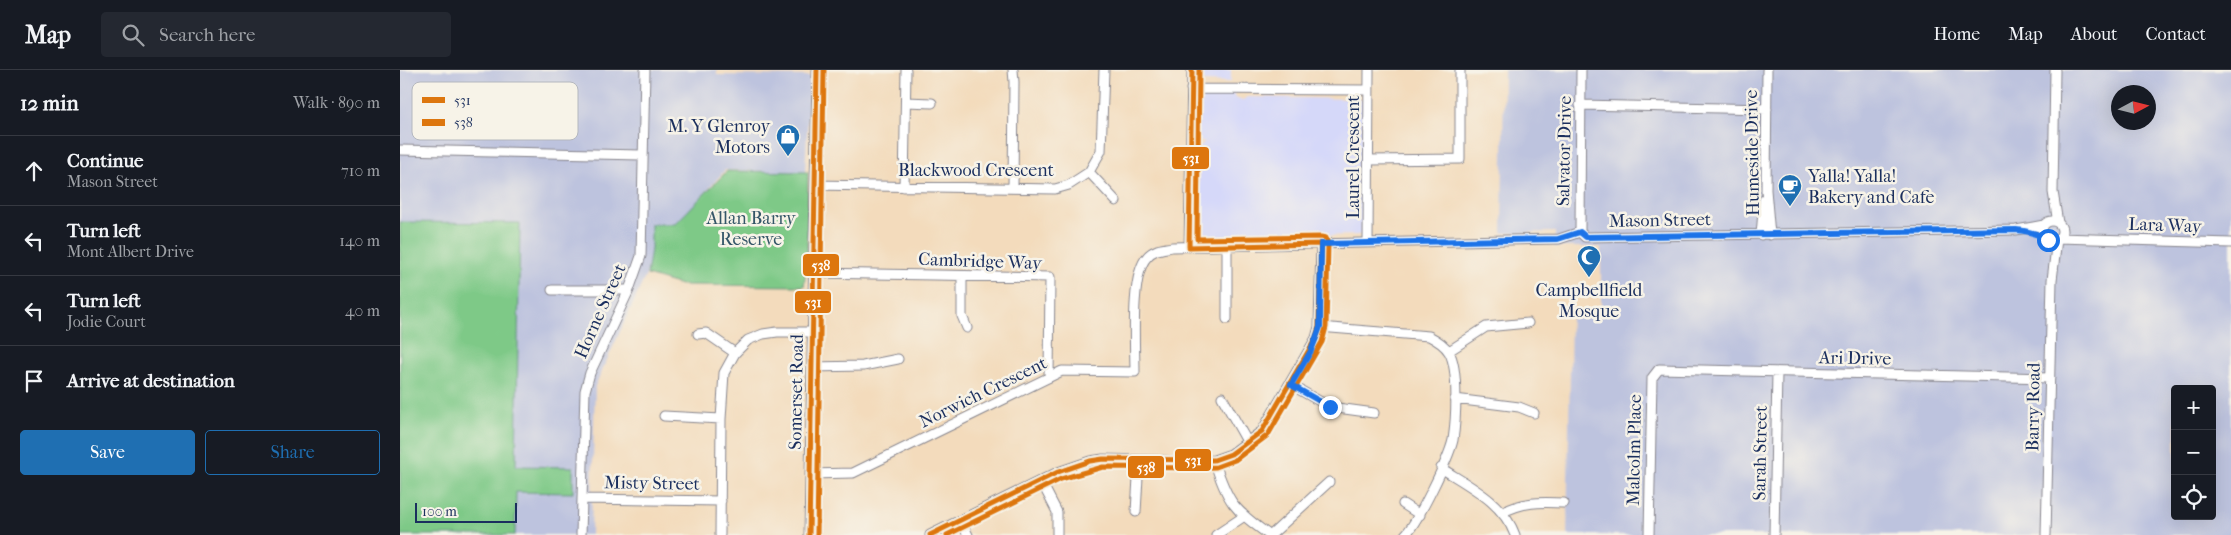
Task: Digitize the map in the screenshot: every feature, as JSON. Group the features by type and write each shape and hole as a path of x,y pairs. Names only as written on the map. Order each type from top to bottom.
{"street":[{"name":"Horne Street","path":"581,535 585,391 590,373 629,290 641,256 641,155 644,70"},
{"name":"Somerset Road","path":"809,535 817,70"},
{"path":"904,187 906,70"},
{"path":"1012,70 1014,82 1013,188"},
{"name":"Blackwood Crescent","path":"814,185 1056,189 1069,185 1089,172 1101,152 1104,70"},
{"path":"1189,246 1192,70"},
{"name":"Laurel Crescent","path":"1368,244 1370,70"},
{"path":"1369,160 1460,159 1460,70"},
{"name":"Salvator Drive","path":"1580,232 1581,70"},
{"name":"Humeside Drive","path":"1765,235 1767,70"},
{"path":"2055,70 2053,192 2062,231 2058,239"},
{"path":"1191,89 1369,90"},
{"path":"906,102 932,103"},
{"path":"1580,105 1767,109"},
{"path":"400,150 641,155"},
{"path":"1089,172 1116,201"},
{"path":"2053,192 2042,230 2044,238 2051,241 2058,239 2098,239"},
{"path":"2045,224 2052,221 2078,235 2098,239"},
{"name":"Mason Street","path":"1189,246 1558,239 1580,232 1586,237 2016,230 2045,224"},
{"name":"Mason Street","path":"2016,230 2044,238"},
{"name":"Barry Road","path":"2044,238 2052,280"},
{"name":"Barry Road","path":"2046,535 2052,280 2058,239"},
{"name":"Lara Way","path":"2098,239 2231,243"},
{"path":"930,535 1041,481 1090,460 1214,460 1231,454 1248,443 1262,431 1291,385 1311,351 1320,327 1321,244"},
{"name":"Norwich Crescent","path":"810,474 854,473 1062,371 1136,372 1136,285 1141,266 1147,256 1155,250 1189,246"},
{"path":"1227,246 1227,319"},
{"name":"Cambridge Way","path":"813,273 1050,277 1049,377"},
{"path":"962,276 962,316 967,328"},
{"path":"552,290 629,290"},
{"path":"1448,351 1486,326 1528,323"},
{"path":"1320,327 1429,336 1441,342 1448,351 1454,369 1455,399 1452,441 1420,515 1405,535"},
{"path":"720,535 721,420 724,373 735,353 748,340 763,334 813,332"},
{"path":"698,334 706,333 735,353"},
{"path":"812,367 863,366 898,359"},
{"name":"Ari Drive","path":"1659,369 2050,378"},
{"name":"Malcolm Place","path":"1649,535 1652,378 1659,369"},
{"name":"Sarah Street","path":"1774,535 1777,372"},
{"path":"1291,385 1330,407 1374,413"},
{"path":"1222,398 1248,443"},
{"path":"1455,399 1519,407 1534,413"},
{"path":"664,416 721,420"},
{"path":"1136,512 1139,460"},
{"path":"1214,460 1222,485 1231,504 1244,517 1270,535 1329,482"},
{"path":"1441,468 1488,498 1502,513 1516,535"},
{"path":"1041,481 1056,512 1056,535"},
{"name":"Misty Street","path":"582,499 721,500"},
{"path":"1502,513 1515,506 1530,502 1564,502"},
{"path":"1403,504 1420,515"},
{"path":"1216,535 1244,517"},
{"path":"960,520 968,535"}],"shaded area":[{"path":"400,70 717,70 717,75 810,76 805,172 725,170 676,226 651,224 651,254 646,275 595,386 591,535 515,535 516,492 572,493 573,467 516,467 520,224 400,222"},
{"path":"1200,70 1231,70 1231,82 1204,81 1200,77"},
{"path":"1504,70 2231,70 2231,535 1567,535 1571,317 1601,317 1601,247 1555,247 1555,232 1502,233"},
{"path":"1199,93 1235,93 1235,97 1243,100 1247,97 1360,99 1363,102 1362,233 1358,235 1201,238 1198,236 1199,148 1205,141 1196,141 1196,98"}],"green space":[{"name":"Allan Barry Reserve","path":"727,171 808,172 807,264 804,286 681,285 647,275 651,249 651,224 675,224"},
{"path":"400,222 520,223 516,466 573,467 573,493 516,492 515,535 400,535"}],"transit line":[{"name":"531","path":"809,535 817,70"},
{"name":"538","path":"817,535 824,70"},
{"name":"531","path":"1189,247 1192,70"},
{"name":"538","path":"947,535 1061,479 1103,467 1216,467 1235,460 1268,435 1322,342 1326,327 1328,244 1326,238 1197,239 1199,70"},
{"name":"531","path":"1189,247 1321,244"},
{"name":"531","path":"930,535 1058,472 1090,461 1103,459 1214,460 1231,454 1262,431 1316,338 1319,327 1321,244"}],"place":[{"name":"M. Y Glenroy Motors","path":"788,157"},
{"name":"Yalla! Yalla! Bakery and Cafe","path":"1790,207"},
{"name":"Campbellfield Mosque","path":"1589,278"}],"route":[{"path":"1330,407 1291,385 1311,351 1320,327 1321,244 1558,239 1580,232 1586,237 2016,230 2043,236 2048,240"}]}
